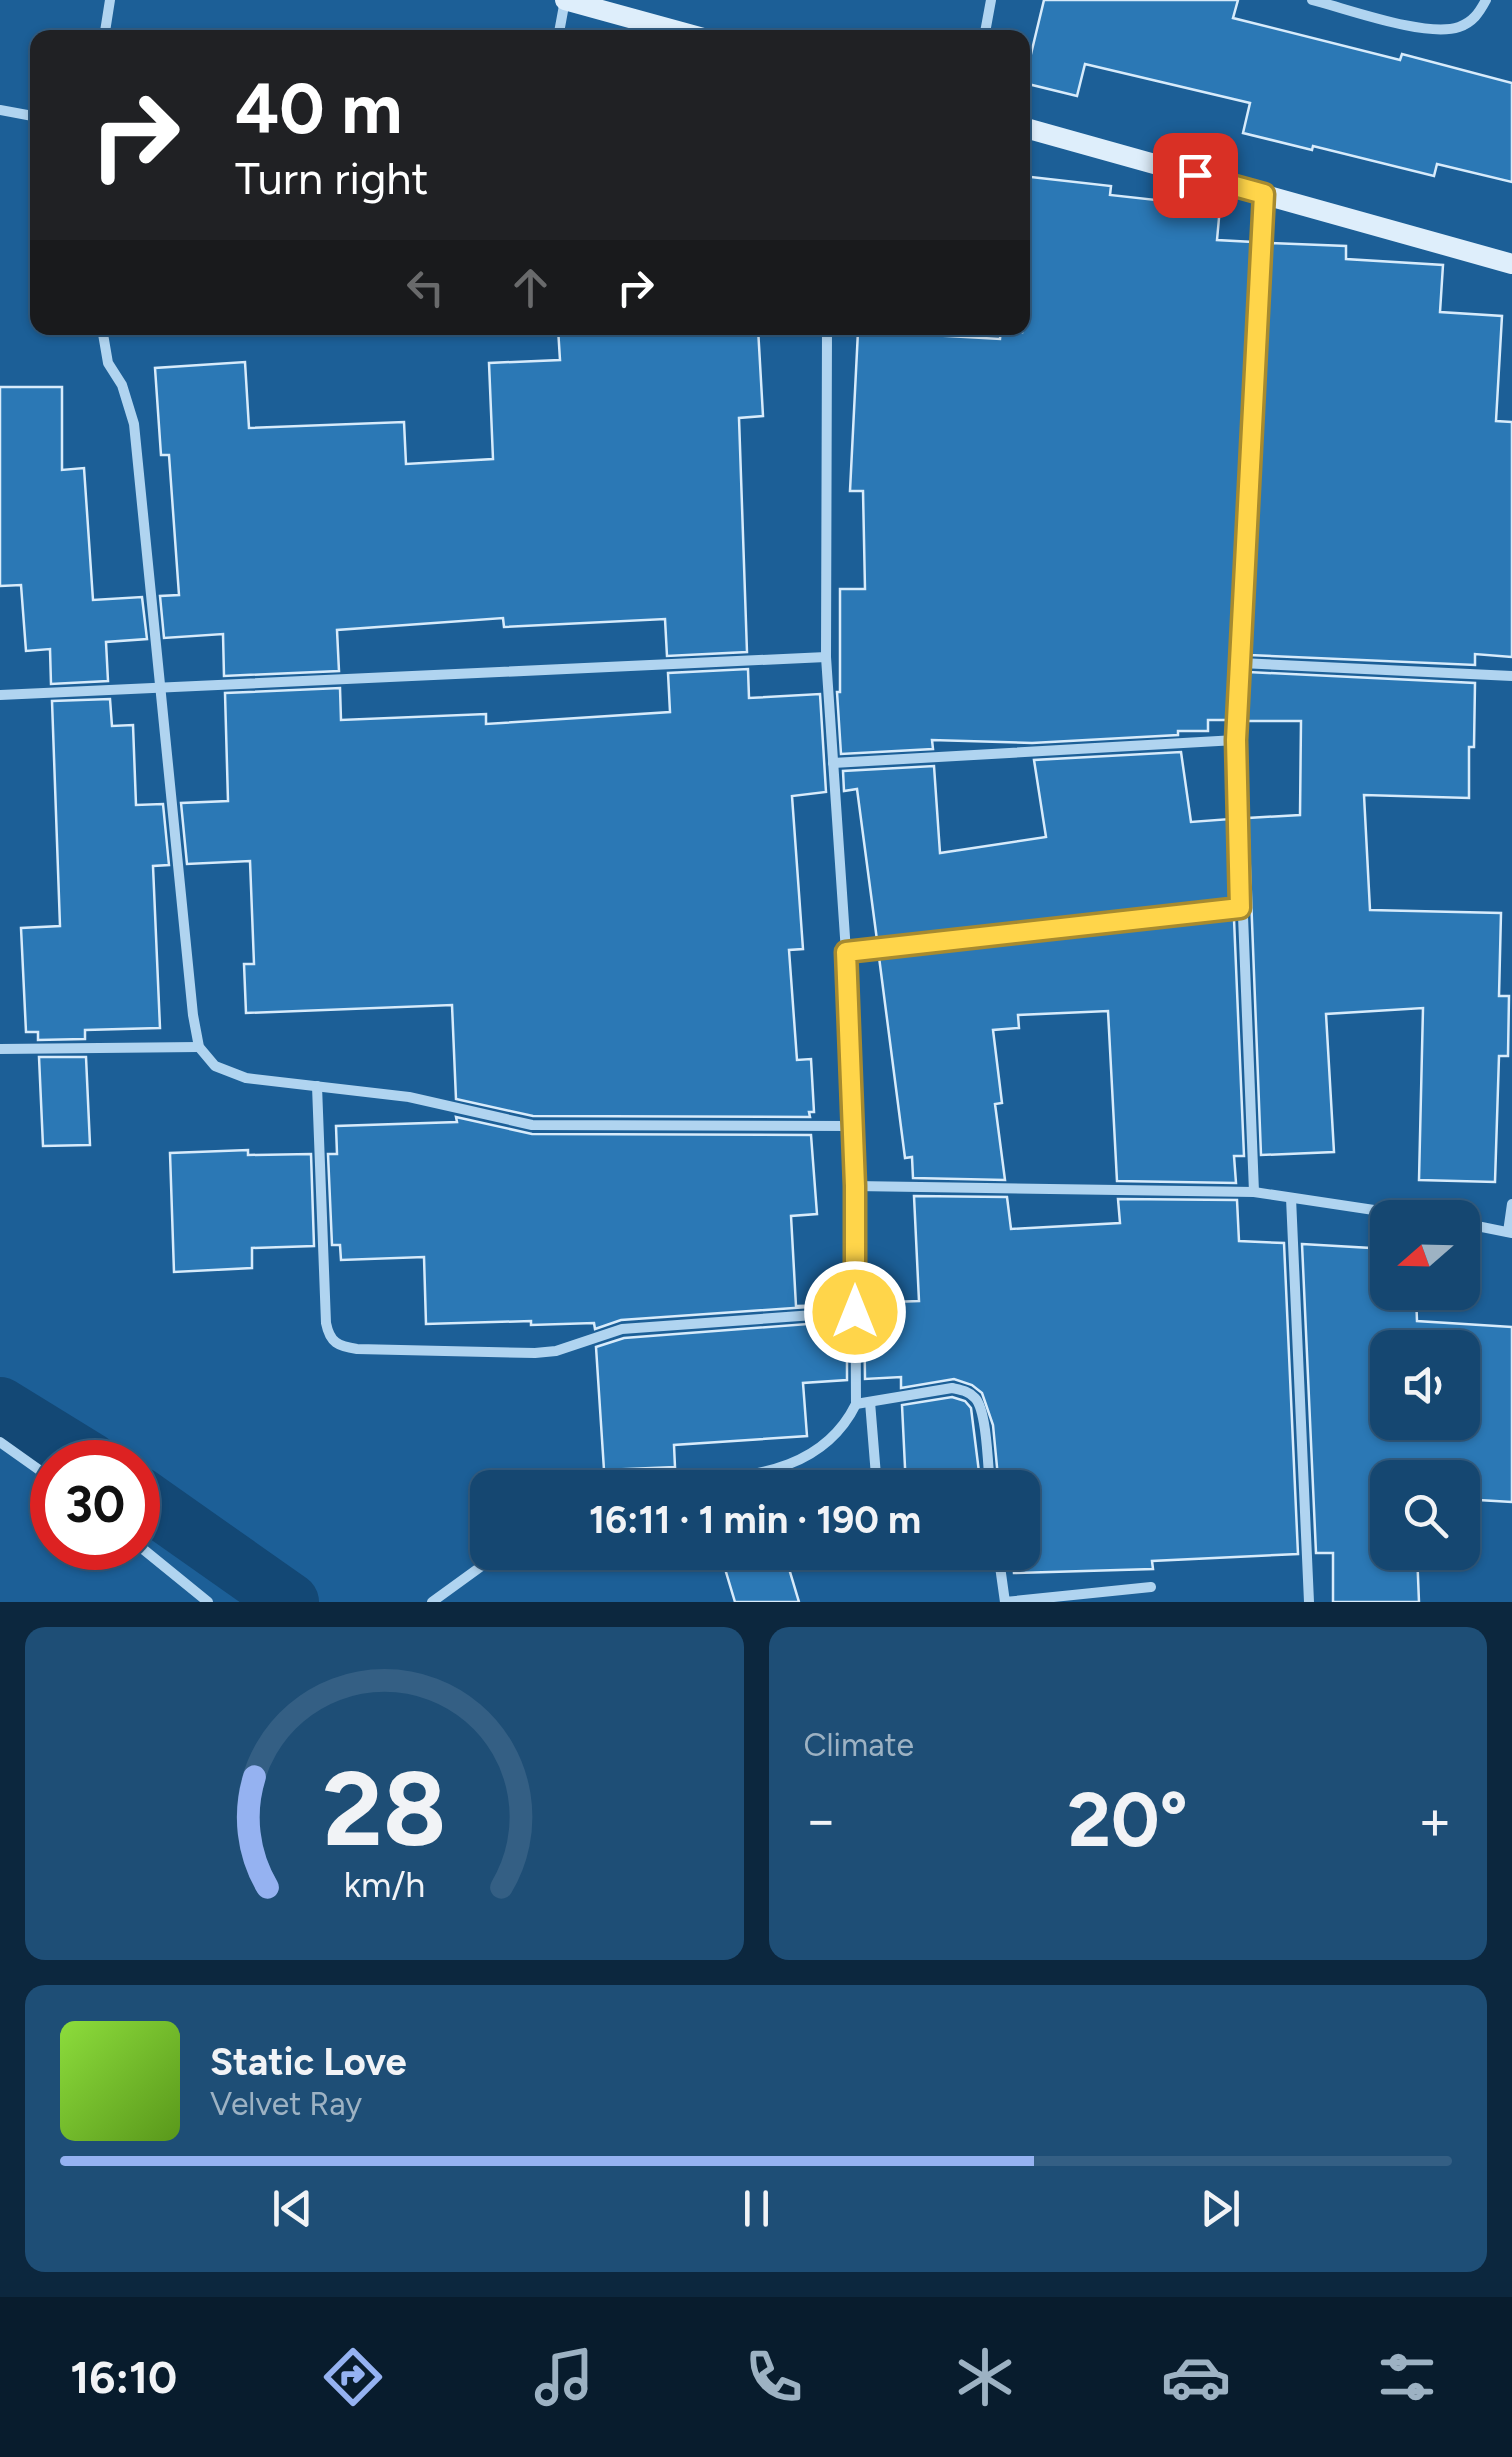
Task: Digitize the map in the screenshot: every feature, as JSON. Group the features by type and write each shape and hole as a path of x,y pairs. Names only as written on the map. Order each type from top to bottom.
{"street":[{"path":"105,30 110,0"},
{"path":"559,30 565,0 673,30"},
{"path":"985,30 991,0"},
{"path":"1312,0 1415,28 1457,28 1477,17 1486,0"},
{"path":"0,110 30,116"},
{"path":"1030,129 1512,264"},
{"path":"1254,1192 1236,740 1264,194"},
{"path":"103,335 108,363 122,385 134,424 199,1047 216,1066 232,1074 409,1097 532,1125 852,1126"},
{"path":"767,1470 812,1456 844,1428 856,1404 855,1186 846,952 826,657 828,335"},
{"path":"0,695 826,657"},
{"path":"1241,663 1512,676"},
{"path":"833,763 1236,740"},
{"path":"846,952 1240,908"},
{"path":"0,1048 199,1047"},
{"path":"317,1086 326,1324 328,1336 338,1346 357,1350 535,1353 556,1351 622,1329 855,1312"},
{"path":"855,1186 1254,1192 1370,1210"},
{"path":"1291,1198 1308,1602"},
{"path":"1480,1226 1510,1233 1512,1204"},
{"path":"856,1404 952,1388 966,1391 978,1400 982,1412 988,1470"},
{"path":"870,1402 876,1470"},
{"path":"0,1442 30,1463"},
{"path":"160,1563 208,1602"},
{"path":"432,1602 476,1570"},
{"path":"1001,1570 1005,1602 1152,1587"}],"building":[{"path":"1044,0 1238,0 1233,18 1400,60 1402,54 1512,83 1512,182 1437,164 1434,176 1243,133 1250,103 1085,64 1077,96 1030,84 1030,58"},
{"path":"1030,177 1111,186 1110,195 1220,207 1217,240 1253,242 1228,720 1208,720 1208,731 1178,731 1178,735 1032,743 932,740 933,749 841,754 837,692 840,589 865,589 863,491 850,491 858,335 1000,339 1000,335 1030,335"},
{"path":"1270,243 1346,246 1346,259 1443,265 1440,312 1502,316 1496,421 1512,422 1512,657 1475,654 1475,665 1249,655"},
{"path":"558,335 758,335 763,416 739,418 747,652 667,656 665,619 504,627 503,618 337,630 339,671 224,676 223,634 164,638 160,596 179,595 169,455 161,455 155,368 245,362 249,428 404,422 406,464 493,459 489,363 560,360"},
{"path":"0,387 62,387 62,470 84,468 93,600 142,597 147,639 106,642 108,681 51,684 50,649 26,651 21,585 0,586"},
{"path":"748,669 749,698 820,694 826,792 792,796 803,949 789,950 797,1060 811,1059 814,1112 809,1112 810,1117 533,1116 456,1099 452,1005 246,1013 244,964 254,964 250,861 187,864 181,803 228,801 225,693 340,688 341,720 486,714 486,724 670,712 668,673"},
{"path":"1248,672 1475,683 1469,798 1364,795 1370,910 1501,913 1499,996 1509,996 1508,1056 1499,1056 1495,1182 1419,1180 1423,1008 1326,1014 1334,1152 1261,1155 1248,818 1300,815 1301,721 1246,721"},
{"path":"110,699 112,726 133,725 136,805 163,804 169,865 153,866 160,1028 85,1030 85,1039 38,1040 38,1032 26,1032 21,928 60,926 52,701"},
{"path":"1181,752 1191,822 1230,819 1234,901 877,940 857,789 844,791 843,771 934,766 940,853 1046,837 1034,760"},
{"path":"1234,919 1244,1156 1234,1156 1236,1183 1117,1181 1108,1011 1018,1015 1019,1028 993,1030 1002,1103 995,1104 1005,1180 913,1178 912,1157 905,1158 879,957"},
{"path":"39,1057 86,1057 90,1145 43,1146"},
{"path":"456,1117 532,1134 811,1135 817,1214 791,1216 796,1306 837,1305 621,1320 595,1329 594,1323 531,1325 531,1321 426,1324 424,1257 341,1260 340,1245 332,1245 328,1154 337,1154 336,1126 457,1122"},
{"path":"248,1150 248,1155 311,1154 314,1246 252,1248 252,1268 174,1272 170,1153"},
{"path":"914,1196 1007,1197 1011,1229 1120,1223 1118,1199 1237,1200 1239,1241 1284,1243 1298,1554 1152,1561 1153,1569 1014,1573 1040,1570 1040,1470 997,1470 993,1425 982,1393 954,1379 901,1388 901,1377 865,1379 864,1303 919,1301"},
{"path":"1302,1244 1370,1248 1370,1310 1417,1310 1417,1321 1512,1327 1512,1502 1480,1500 1480,1460 1370,1460 1370,1570 1418,1570 1419,1602 1333,1602 1333,1553 1316,1553"},
{"path":"847,1321 847,1380 803,1383 807,1436 674,1445 675,1467 604,1470 596,1347 624,1338"},
{"path":"952,1397 965,1401 971,1408 979,1470 905,1470 902,1405"},
{"path":"725,1570 789,1570 799,1602 735,1602"}],"waterway":[{"path":"0,1406 55,1440"},
{"path":"160,1510 290,1602"}],"route":[{"path":"855,1312 855,1186 846,952 1240,908 1236,740 1264,194 1195,175"}]}
